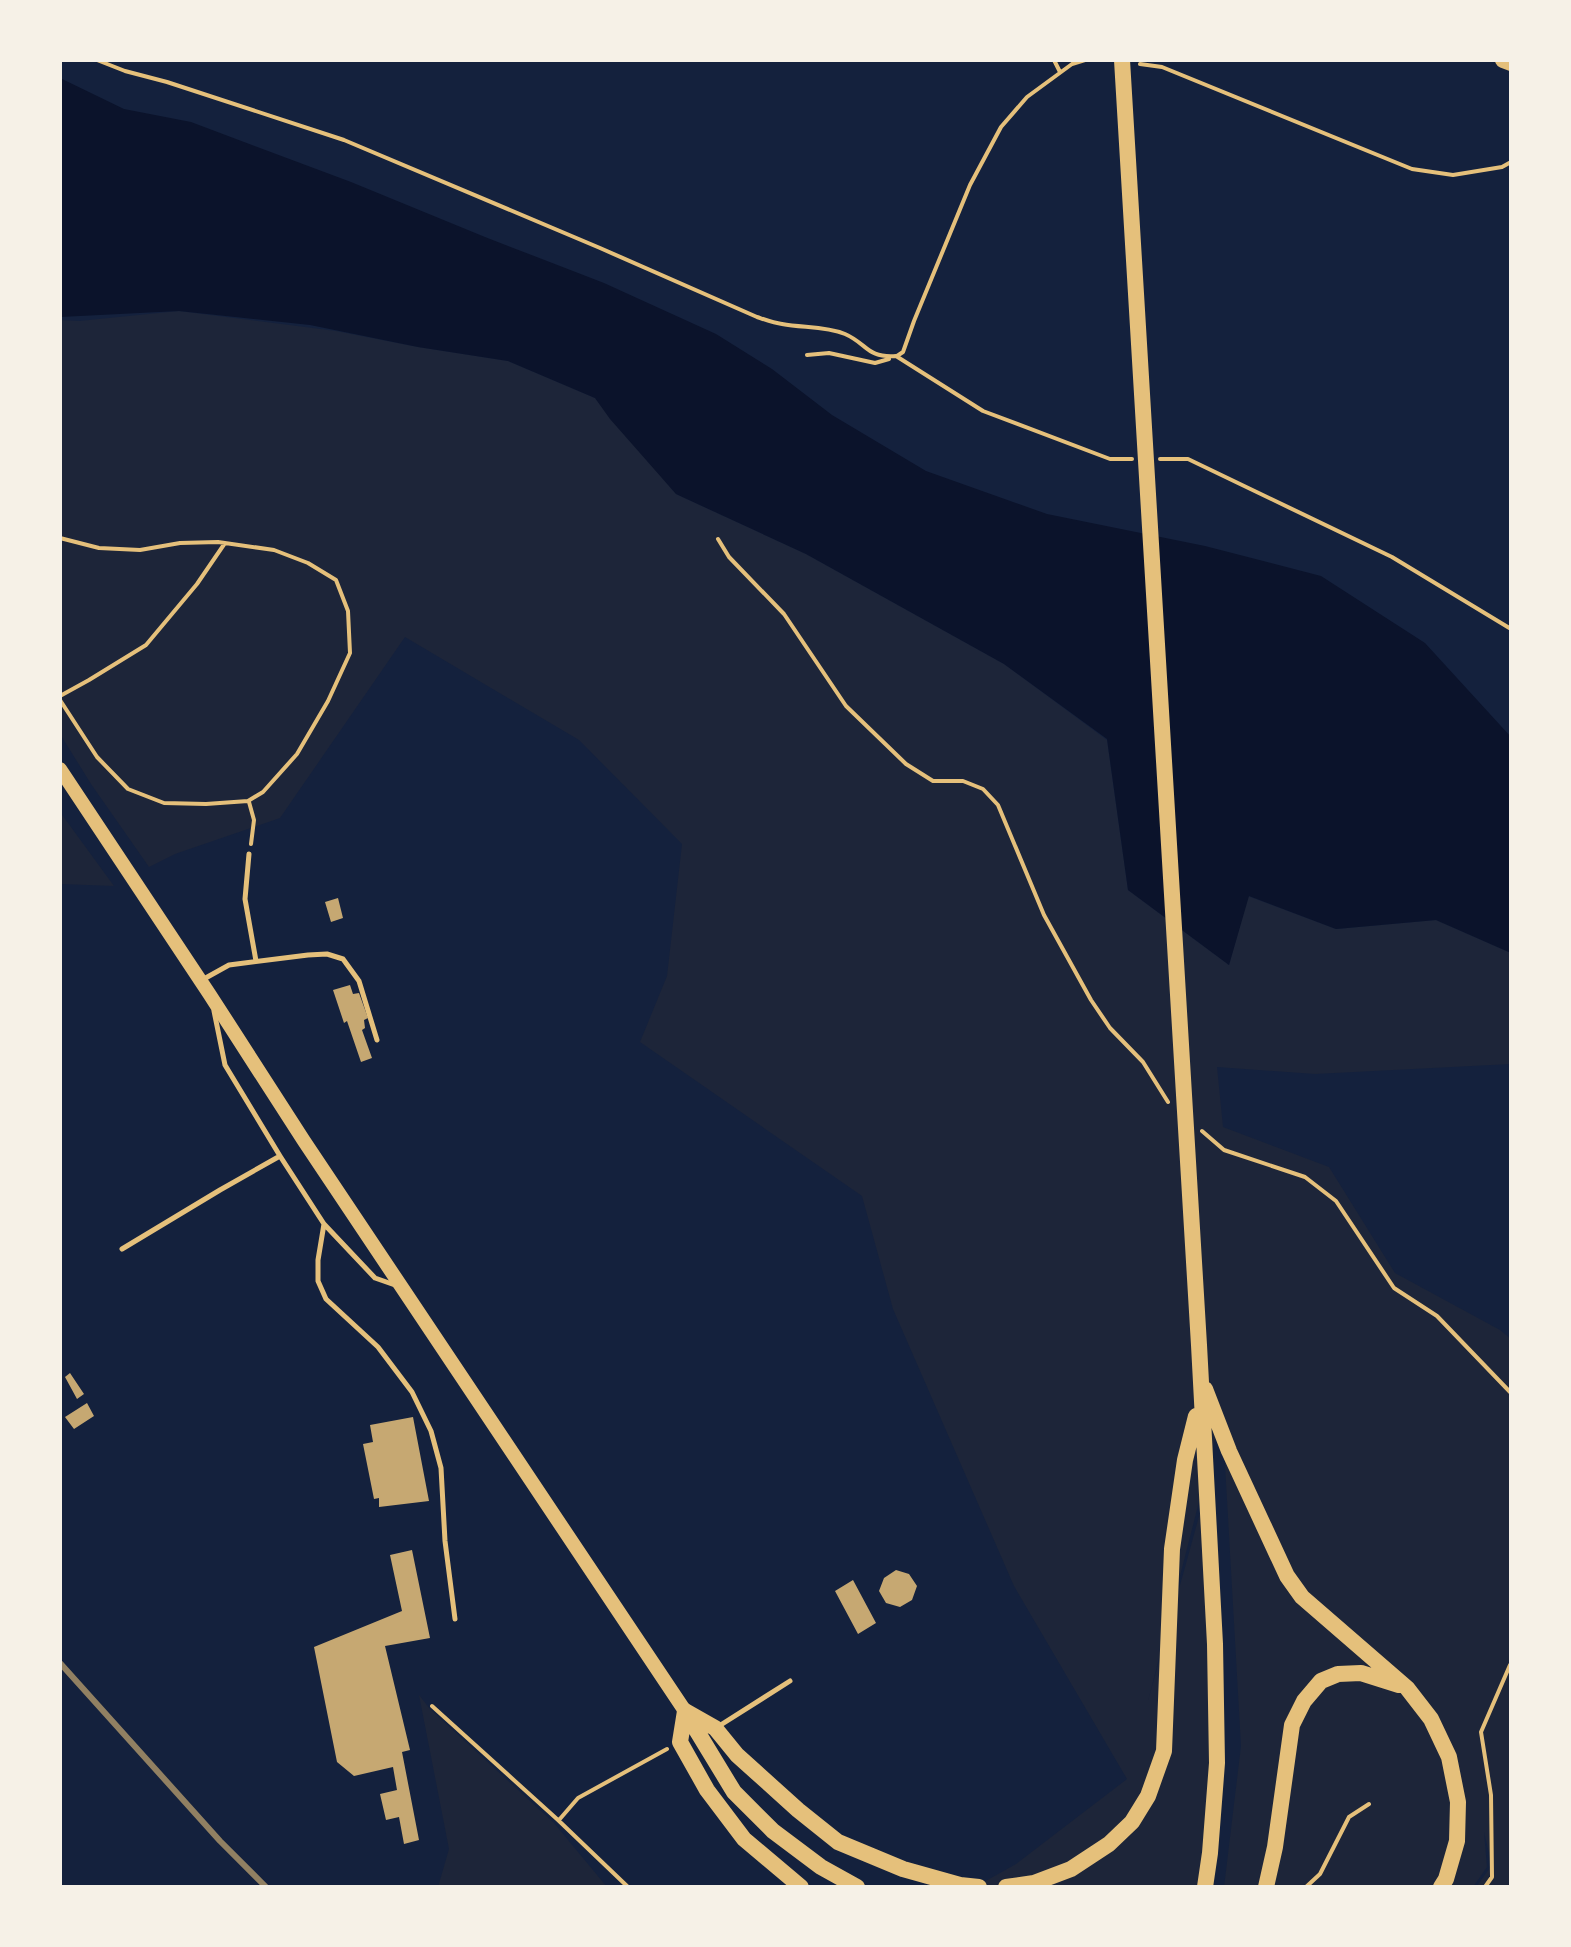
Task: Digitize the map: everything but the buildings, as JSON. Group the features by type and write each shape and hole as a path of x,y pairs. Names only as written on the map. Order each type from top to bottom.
{"highway":[{"path":"1503,60 1511,63"},
{"path":"1126,61 1215,1644 1217,1763 1205,1887"},
{"path":"1200,1376 1229,1451 1287,1576 1302,1597 1407,1688 1431,1719 1449,1757 1458,1802 1457,1841 1441,1887"},
{"path":"1006,1887 1034,1883 1071,1869 1109,1844 1132,1822 1148,1796 1164,1751 1172,1549 1185,1460 1201,1398"},
{"path":"1266,1887 1275,1847 1292,1725 1304,1701 1321,1681 1338,1674 1361,1673 1407,1688"},
{"path":"685,1711 715,1728 737,1755 838,1842 903,1869 960,1885 979,1887"},
{"path":"685,1711 680,1742 707,1790 744,1839 801,1887"},
{"path":"685,1711 734,1792 773,1831 821,1867 857,1887"}],"main road":[{"path":"60,769 685,1711"}],"lane":[{"path":"249,854 245,899 256,961"},
{"path":"201,981 229,965 327,954 343,959 359,981 377,1040"},
{"path":"210,995 225,1065 324,1224 375,1278 402,1288"},
{"path":"122,1249 280,1156"},
{"path":"324,1224 318,1281 326,1299 378,1347 412,1392 431,1431 441,1468 445,1541 455,1619"},
{"path":"715,1728 790,1681"}],"path":[{"path":"97,60 344,140 757,317 779,324 848,335 874,355 896,356 983,411 1110,459 1141,459"},
{"path":"1054,60 1060,73"},
{"path":"807,355 829,353 875,363 903,352 970,185 1001,127 1027,97 1072,64 1085,60"},
{"path":"1126,61 1162,67 1412,169 1453,175 1502,167 1511,162"},
{"path":"1157,459 1188,459 1311,518 1392,557 1511,629"},
{"path":"60,538 99,548 140,550 180,543 225,543 274,550 308,563 336,580 348,611 350,653 328,701 297,754 263,792 248,801 164,803 128,789 97,757 60,698 146,645 197,584 225,543"},
{"path":"718,539 729,557 784,614 846,706 906,764 933,781 963,781 983,789 998,805 1044,915 1091,1000 1110,1028 1143,1062 1165,1100 1177,1110"},
{"path":"248,801 254,820 249,854"},
{"path":"1201,1130 1224,1150 1305,1177 1336,1201 1394,1288 1437,1316 1511,1393"},
{"path":"1485,1887 1492,1877 1491,1795 1481,1732 1510,1665"},
{"path":"432,1706 628,1887"},
{"path":"558,1820 578,1798 680,1742"},
{"path":"1306,1887 1320,1874 1349,1817 1369,1804"}],"shaded area":[{"path":"60,78 124,109 191,122 604,283 716,334 772,369 832,415 926,471 1047,514 1205,546 1321,576 1425,643 1511,737 1511,953 1436,920 1336,929 1249,896 1229,965 1128,890 1107,739 1004,664 806,554 676,494 595,398 508,361 310,325 179,311 60,317"},
{"path":"179,311 336,331 508,361 595,398 676,494 806,554 1004,664 1107,740 1128,890 1229,965 1248,896 1336,929 1436,920 1511,953 1511,1064 1315,1074 1217,1067 1223,1127 1329,1167 1395,1273 1511,1339 1511,1887 1476,1887 1492,1865 1484,1832 1487,1867 1473,1887 1224,1887 1241,1746 1222,1412 1148,1701 1206,1491 1217,1763 1203,1887 975,1887 1016,1864 1127,1779 1014,1586 893,1309 862,1196 640,1042 667,976 682,844 579,740 405,637 280,818 175,854 149,867 60,734 60,320 79,321"},
{"path":"60,812 114,886 60,884"},
{"path":"419,1695 430,1709 554,1823 607,1887 438,1887 449,1849"}],"railway":[{"path":"60,1663 220,1841 266,1887"}]}
